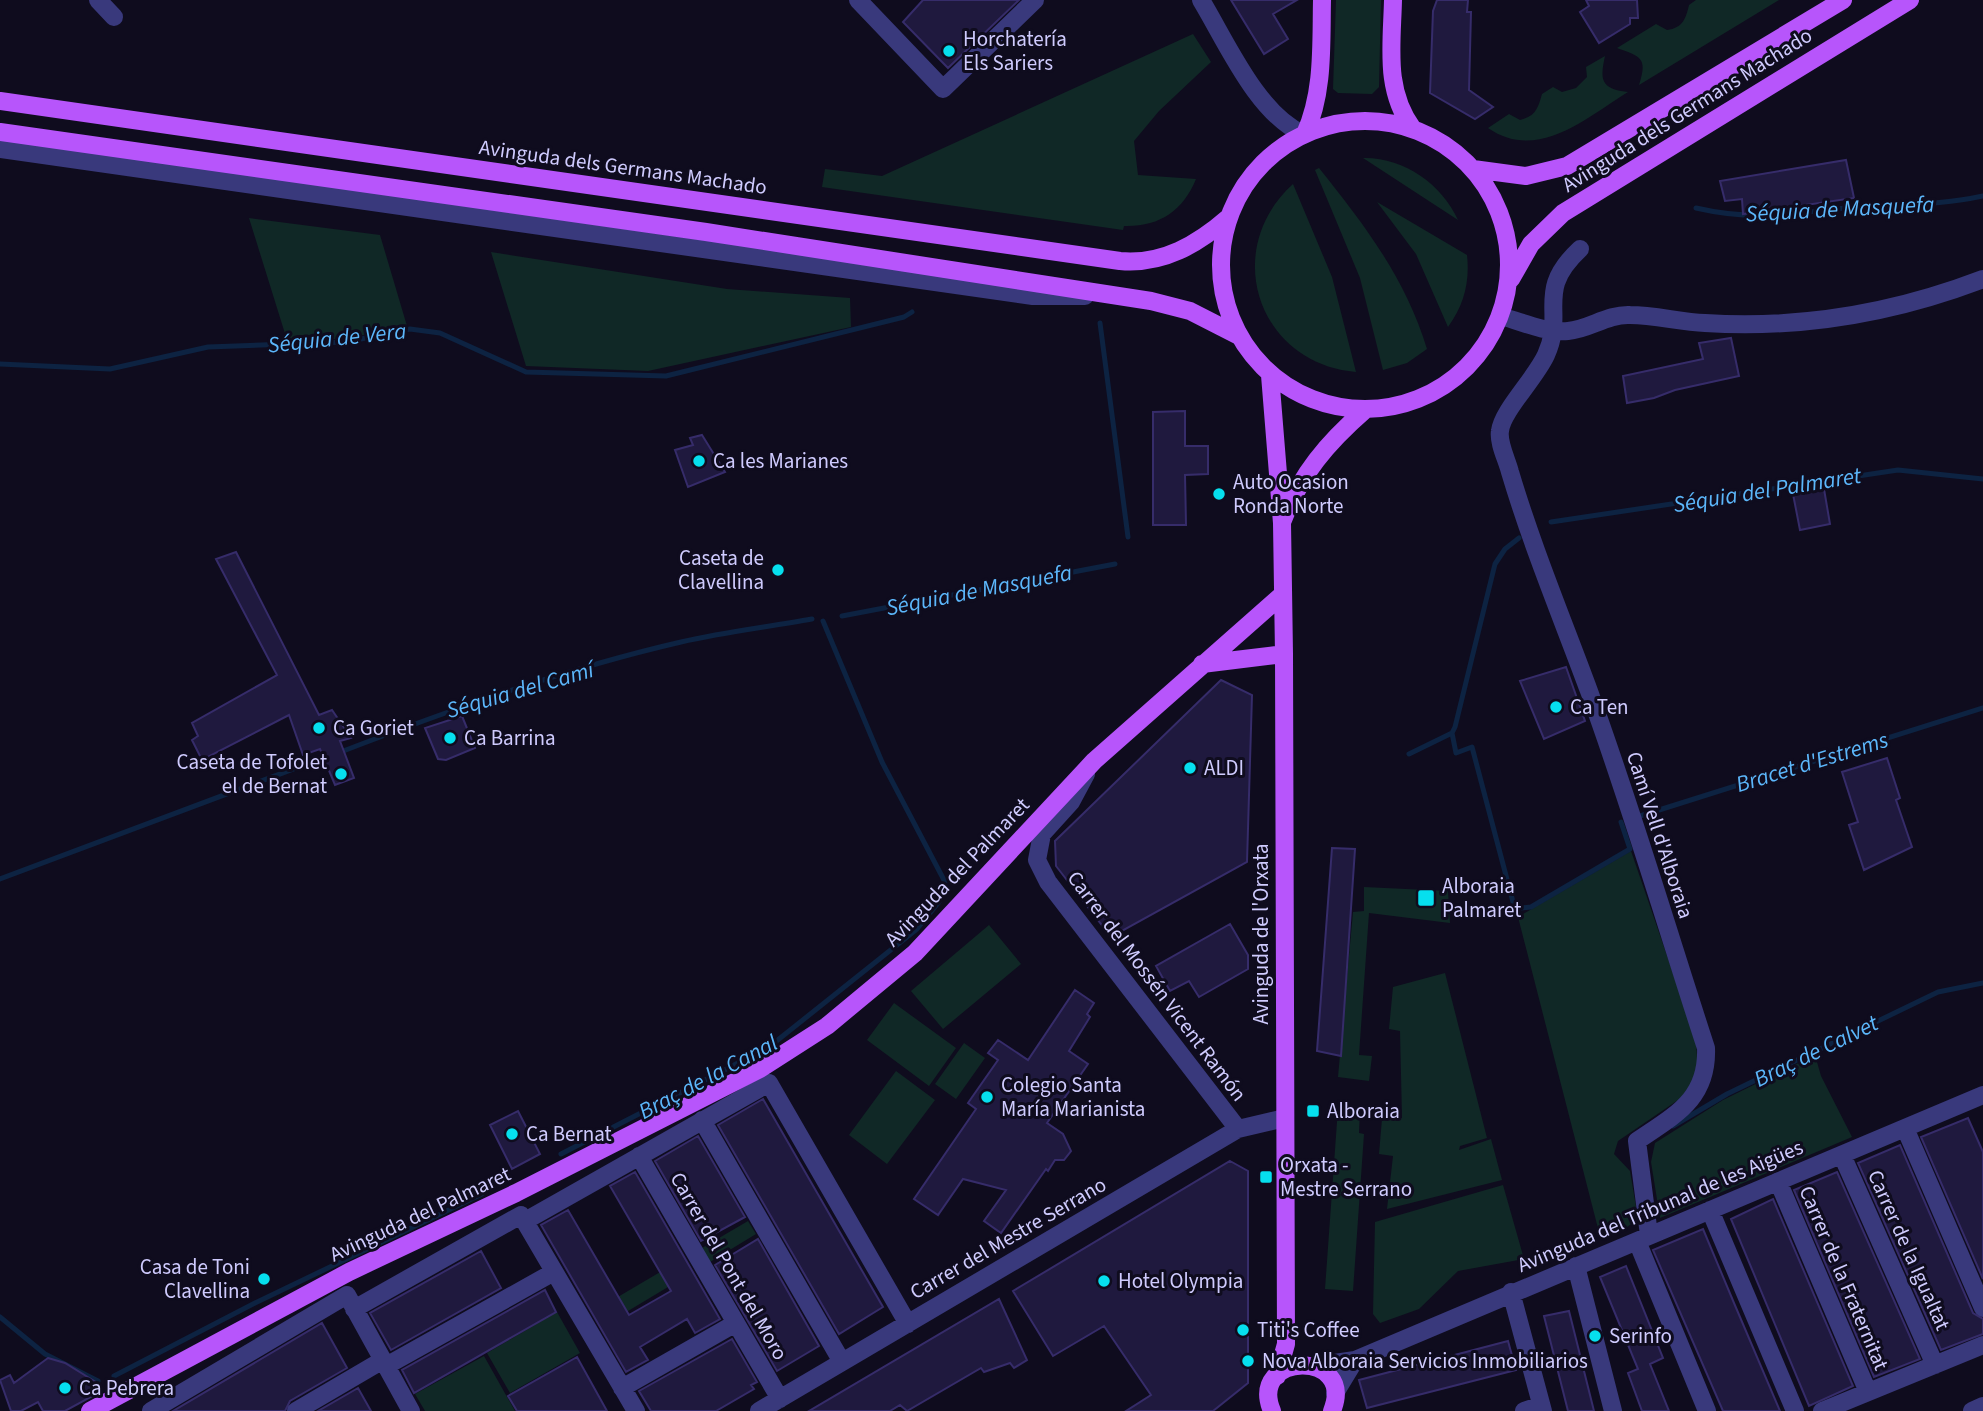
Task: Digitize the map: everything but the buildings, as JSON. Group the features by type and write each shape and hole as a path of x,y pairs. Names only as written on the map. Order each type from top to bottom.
{"main road":[{"path":"1304,134 1315,107 1318,88 1322,0"},
{"path":"1393,0 1394,96 1413,129"},
{"path":"1473,169 1527,176 1567,166 1843,0"},
{"name":"Avinguda dels Germans Machado","path":"1509,282 1531,244 1563,213 1910,0"},
{"name":"Avinguda dels Germans Machado","path":"0,101 1120,261 1143,261 1187,249 1229,217"},
{"path":"1350,121 1392,123 1413,129 1446,145 1473,169 1499,210 1508,245 1509,282 1501,316 1485,345 1467,367 1445,385 1420,399 1393,407 1365,410 1314,401 1270,374 1238,336 1222,289 1220,265 1229,217 1254,173 1272,156 1304,134 1350,121"},
{"path":"0,132 706,232 1114,296 1190,311 1238,336"},
{"name":"Avinguda de l'Orxata","path":"1270,374 1282,523 1286,1344 1269,1396 1272,1411"},
{"name":"Avinguda de l'Orxata","path":"1282,523 1307,470 1336,435 1365,410"},
{"name":"Avinguda del Palmaret","path":"90,1411 349,1272 516,1194 760,1069 816,1033 915,953 1094,761 1282,595"},
{"path":"1202,664 1284,654"},
{"path":"1286,1344 1309,1365 1329,1377 1334,1402"},
{"path":"1277,1376 1293,1365 1309,1365"}],"street":[{"path":"98,0 114,17"},
{"path":"858,0 943,89 1035,0"},
{"path":"1200,0 1263,102 1281,122 1304,134"},
{"path":"0,149 1033,296 1114,296"},
{"path":"1552,330 1552,295 1562,266 1580,250"},
{"path":"1501,316 1552,330 1570,331 1597,320 1626,315 1703,323 1822,320 1881,310 1983,279"},
{"name":"Camí Vell d'Alboraia","path":"1552,330 1546,356 1531,383 1504,415 1499,433 1523,518 1590,696 1706,1048 1704,1080 1694,1095 1674,1116 1637,1141 1643,1238"},
{"name":"Carrer del Mossén Vicent Ramón","path":"1094,761 1071,802 1042,834 1037,860 1048,882 1238,1129"},
{"path":"150,1411 350,1302 523,1218 769,1083 908,1324"},
{"name":"Avinguda del Tribunal de les Aigües","path":"1309,1365 1355,1360 1842,1154 1982,1099"},
{"name":"Carrer del Mestre Serrano","path":"759,1411 1238,1129 1285,1118"},
{"path":"702,1120 842,1362"},
{"path":"1905,1128 1983,1308"},
{"name":"Carrer de la Igualtat","path":"1842,1154 1935,1365"},
{"name":"Carrer del Pont del Moro","path":"639,1156 780,1399"},
{"name":"Carrer de la Fraternitat","path":"1778,1181 1868,1392"},
{"path":"1710,1210 1795,1411"},
{"path":"523,1218 636,1411"},
{"path":"1643,1238 1707,1411"},
{"path":"1576,1266 1613,1411"},
{"path":"296,1411 554,1272"},
{"path":"1511,1292 1536,1409"},
{"path":"350,1302 411,1411"},
{"path":"622,1388 736,1323"},
{"path":"1822,1411 1983,1345"},
{"path":"1334,1402 1355,1360"},
{"path":"1972,1411 1983,1406"}],"green space":[{"path":"1336,0 1381,0 1379,87 1372,94 1338,93 1333,89"},
{"path":"1696,0 1779,0 1639,85 1643,70 1641,60 1617,48 1656,24 1667,30 1677,27 1685,18 1689,5"},
{"path":"1193,34 1211,62 1159,111 1134,141 1138,175 1196,179 1177,208 1159,220 1137,226 1124,226 1123,230 822,187 825,169 882,176"},
{"path":"1605,56 1604,82 1619,91 1628,92 1595,114 1560,133 1542,139 1524,141 1506,137 1488,128 1509,114 1520,120 1530,116 1538,107 1542,94 1553,87 1562,92 1576,88 1587,77 1586,67"},
{"path":"1363,158 1392,162 1420,175 1442,195 1458,220"},
{"path":"1319,168 1382,253 1408,299 1427,349 1407,363 1383,370 1360,278 1315,170"},
{"path":"1293,184 1332,277 1356,372 1322,364 1295,349 1274,326 1260,300 1255,270 1258,240 1271,211"},
{"path":"1377,202 1467,255 1465,293 1448,327 1416,254"},
{"path":"249,218 380,235 407,326 344,339 287,340"},
{"path":"491,252 727,289 850,298 851,327 648,371 526,366"},
{"path":"1631,851 1696,1040 1698,1075 1681,1098 1618,1141 1614,1154 1630,1171 1638,1219 1619,1233 1601,1240 1518,917"},
{"path":"1364,887 1448,891 1450,923 1369,913 1359,1055 1372,1056 1369,1081 1338,1077 1353,912 1364,911"},
{"path":"989,925 1021,964 943,1029 911,991"},
{"path":"1445,973 1487,1138 1460,1146 1459,1150 1491,1139 1502,1180 1387,1209 1393,1156 1379,1154 1382,1119 1402,1118 1400,1031 1389,1029 1393,987"},
{"path":"894,1003 956,1048 929,1086 867,1040"},
{"path":"964,1043 985,1058 956,1099 935,1084"},
{"path":"1815,1055 1821,1076 1852,1137 1660,1218 1651,1162 1655,1143 1723,1100"},
{"path":"896,1071 935,1100 887,1164 849,1135"},
{"path":"1338,1108 1360,1109 1359,1133 1364,1134 1353,1291 1325,1289"},
{"path":"1503,1185 1524,1259 1458,1271 1419,1309 1380,1323 1373,1314 1375,1222"},
{"path":"748,1221 756,1234 710,1262 702,1248"},
{"path":"684,1258 693,1272 603,1326 594,1311"},
{"path":"557,1312 580,1353 510,1393 487,1353"},
{"path":"484,1356 515,1411 425,1411 415,1394"}],"waterway":[{"name":"Séquia de Masquefa","path":"1696,208 1740,215 1779,215 1937,203 1983,196"},
{"name":"Séquia de Vera","path":"0,364 110,369 208,347 346,342 410,329 440,333 526,372 666,376 904,317 912,312"},
{"name":"Séquia de Masquefa","path":"1100,323 1128,537"},
{"name":"Séquia del Palmaret","path":"1551,522 1898,470 1983,479"},
{"name":"Séquia del Palmaret","path":"1409,754 1452,733 1495,564 1505,549 1519,538"},
{"name":"Séquia de Masquefa","path":"842,616 1115,564"},
{"name":"Séquia del Camí","path":"338,753 465,706 594,665 697,638 812,619"},
{"name":"Braç de la Canal","path":"823,621 882,762 945,882"},
{"name":"Bracet d'Estrems","path":"1640,816 1983,708"},
{"name":"Bracet d'Estrems","path":"1452,733 1456,753 1472,747 1513,902 1521,908 1531,907 1630,849 1621,822"},
{"name":"Séquia del Camí","path":"0,879 328,756"},
{"name":"Braç de la Canal","path":"561,1154 769,1047 917,929 939,902"},
{"name":"Braç de Calvet","path":"1673,1126 1727,1094 1938,992 1983,983"},
{"name":"Braç de la Canal","path":"114,1376 255,1303 482,1194"},
{"name":"Braç de la Canal","path":"0,1317 45,1354 98,1381"}],"place":[{"name":"Horchatería Els Sariers","path":"949,51"},
{"name":"Ca les Marianes","path":"699,461"},
{"name":"Auto Ocasion Ronda Norte","path":"1219,494"},
{"name":"Caseta de Clavellina","path":"778,570"},
{"name":"Ca Ten","path":"1556,707"},
{"name":"Ca Goriet","path":"319,728"},
{"name":"Ca Barrina","path":"450,738"},
{"name":"ALDI","path":"1190,768"},
{"name":"Caseta de Tofolet el de Bernat","path":"341,774"},
{"name":"Alboraia Palmaret","path":"1426,898"},
{"name":"Colegio Santa María Marianista","path":"987,1097"},
{"name":"Alboraia","path":"1313,1111"},
{"name":"Ca Bernat","path":"512,1134"},
{"name":"Orxata - Mestre Serrano","path":"1266,1177"},
{"name":"Casa de Toni Clavellina","path":"264,1279"},
{"name":"Hotel Olympia","path":"1104,1281"},
{"name":"Titi's Coffee","path":"1243,1330"},
{"name":"Serinfo","path":"1595,1336"},
{"name":"Nova Alboraia Servicios Inmobiliarios","path":"1248,1361"},
{"name":"Ca Pebrera","path":"65,1388"}]}
